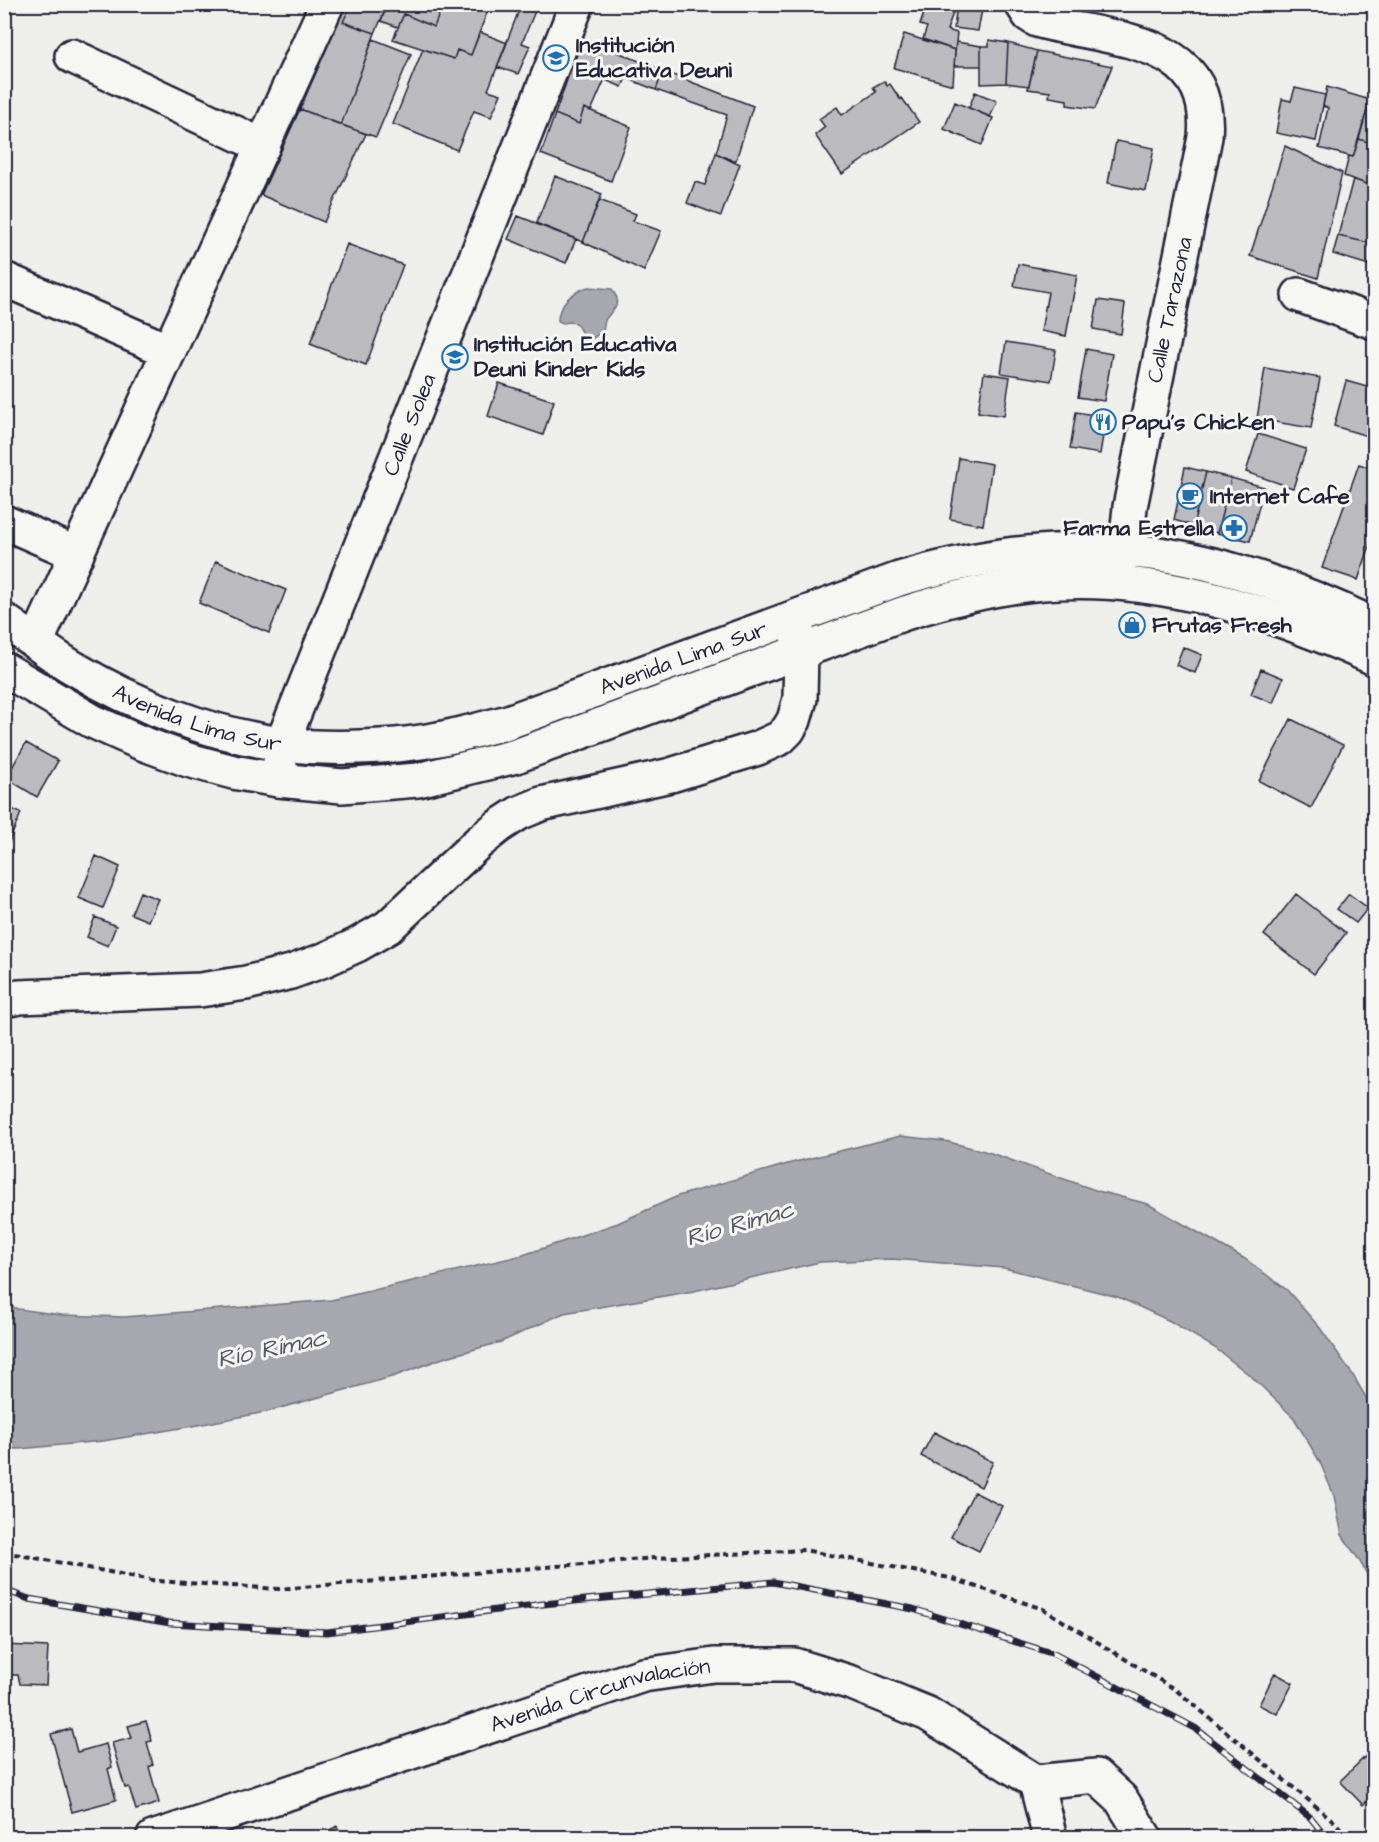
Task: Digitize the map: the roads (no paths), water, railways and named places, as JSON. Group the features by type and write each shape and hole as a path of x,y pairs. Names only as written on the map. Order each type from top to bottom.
{"main road":[{"path":"36,643 327,4"},
{"name":"Calle Solea","path":"278,780 282,744 577,4"},
{"name":"Calle Tarazona","path":"1023,4 1029,15 1037,20 1142,43 1155,48 1179,63 1190,74 1204,102 1207,119 1130,507 1128,527 1114,584"},
{"path":"72,57 263,146"},
{"path":"4,279 169,351"},
{"path":"1299,295 1374,322"},
{"path":"4,522 76,554"},
{"name":"Avenida Lima Sur","path":"4,620 73,667 151,706 216,729 282,744 335,747 398,745 457,736 508,722 899,579 943,566 1024,552 1061,549 1159,554 1235,571 1290,589 1374,625"},
{"name":"Avenida Lima Sur","path":"4,669 92,721 188,760 233,772 278,780 342,786 418,780 516,756 905,613 982,592 1043,583 1089,582 1155,588 1227,604 1323,635 1374,658"},
{"path":"4,1000 19,997 200,990 246,983 291,972 357,945 388,927 498,825 519,813 541,804 670,775 758,748 780,738 794,720 800,699 801,651 794,617"},
{"name":"Avenida Circunvalación","path":"153,1838 642,1675 714,1665 794,1665 852,1683 928,1714 1036,1782"},
{"path":"1050,1838 1036,1782 1096,1776 1121,1799 1145,1838"}],"water":[{"path":"588,287 612,289 617,298 616,306 605,320 603,331 593,338 585,339 576,323 558,321 567,299"},
{"name":"Río Rímac","path":"900,1136 945,1141 988,1152 1098,1191 1148,1204 1245,1259 1287,1290 1320,1328 1351,1372 1374,1411 1374,1587 1342,1535 1334,1496 1320,1462 1294,1418 1252,1377 1215,1348 1170,1321 1118,1297 1004,1268 892,1259 820,1262 694,1291 564,1313 501,1342 443,1358 395,1376 266,1412 103,1441 19,1449 5,1448 5,1304 18,1309 62,1315 124,1317 331,1300 523,1255 618,1223 678,1196 791,1163"}],"railway":[{"path":"4,1590 29,1599 170,1623 327,1632 543,1604 773,1582 913,1609 1054,1654 1195,1728 1311,1818 1327,1838"}],"place":[{"name":"Institución Educativa Deuni","path":"556,58"},
{"name":"Institución Educativa Deuni Kinder Kids","path":"455,357"},
{"name":"Papu's Chicken","path":"1103,422"},
{"name":"Internet Cafe","path":"1190,496"},
{"name":"Farma Estrella","path":"1234,528"},
{"name":"Frutas Fresh","path":"1132,625"}]}
